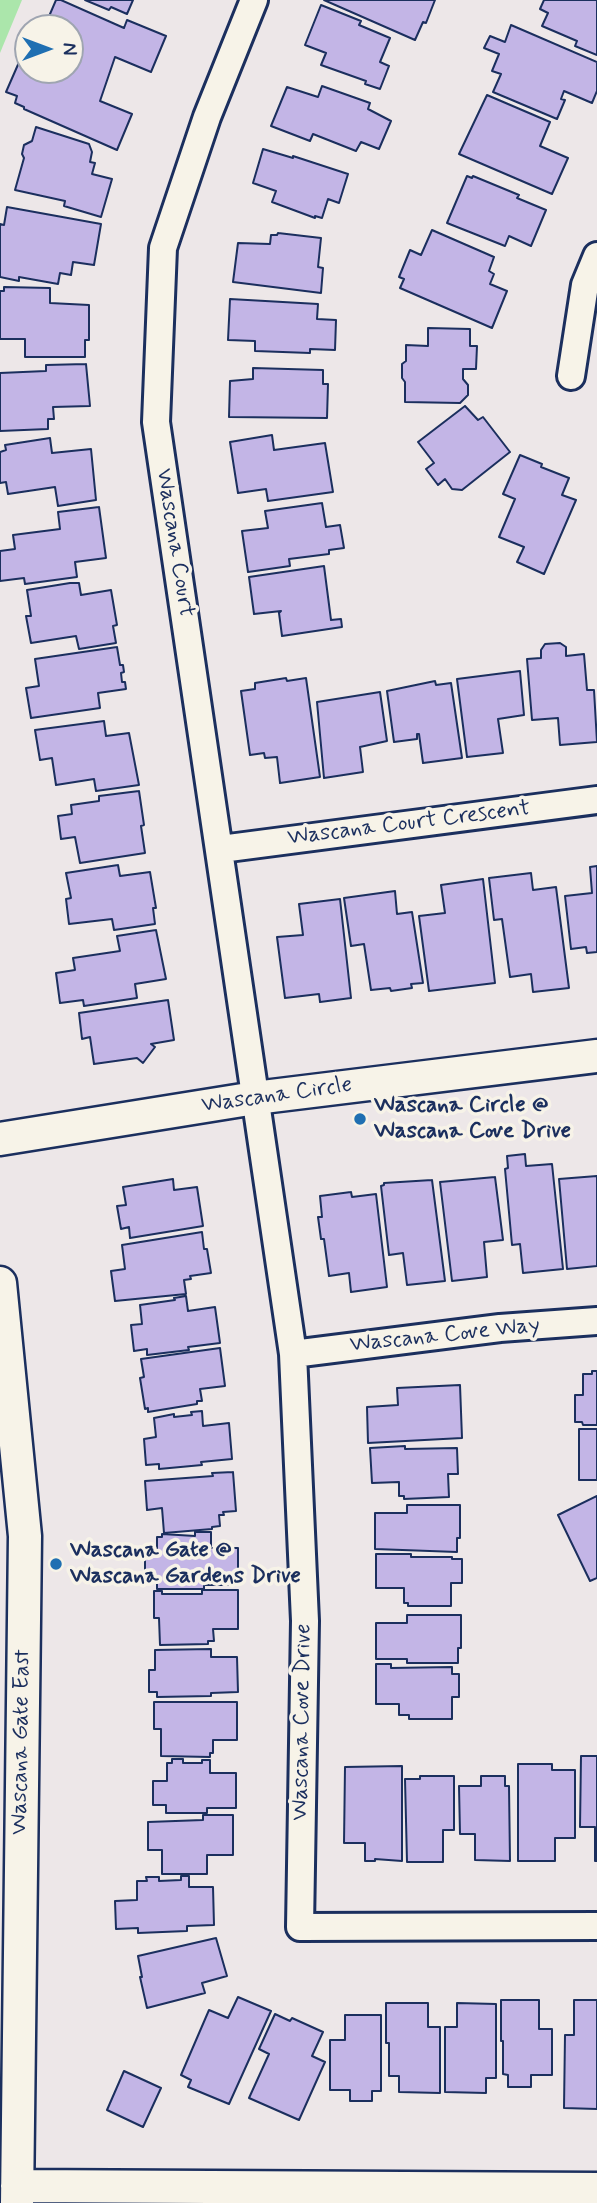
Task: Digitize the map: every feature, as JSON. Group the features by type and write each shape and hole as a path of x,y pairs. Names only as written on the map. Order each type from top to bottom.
{"street":[{"name":"Wascana Court","path":"254,0 207,117 163,248 156,422 221,849 255,1098"},
{"path":"571,376 585,285 597,256"},
{"name":"Wascana Court Crescent","path":"221,849 597,800"},
{"name":"Wascana Circle","path":"0,1139 255,1098 597,1056"},
{"name":"Wascana Cove Drive","path":"255,1098 293,1354 305,1621 300,1927 597,1926"},
{"name":"Wascana Gate East","path":"0,1283 25,1536 10,1933 17,2195"},
{"name":"Wascana Cove Way","path":"293,1354 500,1328 597,1321"},
{"path":"17,2195 597,2189"}],"green space":[{"path":"0,0 22,0 14,14 0,53"}],"building":[{"path":"56,0 61,0 124,28 127,20 166,36 151,72 115,57 100,101 132,114 117,150 24,109 15,103 17,96 6,92 14,74 14,84 84,84 84,14 50,14"},
{"path":"85,0 133,0 127,14"},
{"path":"324,0 435,0 426,23 423,22 415,40"},
{"path":"544,0 597,0 597,55 575,46 577,41 542,26 548,13 540,9"},
{"path":"321,5 361,21 359,25 390,38 380,62 389,66 380,89 365,84 366,81 321,65 326,53 305,45"},
{"path":"511,25 597,62 597,91 592,103 564,91 561,99 565,100 557,119 493,92 501,74 492,71 499,54 484,48 490,36 505,42"},
{"path":"322,86 370,103 368,109 391,121 379,149 361,142 356,151 313,134 310,141 271,126 287,87 318,97"},
{"path":"487,95 550,122 540,146 568,158 552,194 459,154"},
{"path":"36,127 89,144 92,152 90,162 95,163 92,174 112,179 101,217 64,206 65,201 15,190 24,158 24,145 32,141"},
{"path":"263,149 348,174 339,203 328,199 322,218 315,218 272,202 276,191 253,183"},
{"path":"467,176 519,195 517,198 546,210 531,246 509,236 505,246 447,223"},
{"path":"7,207 101,224 94,265 73,262 71,275 60,273 58,284 19,277 19,281 0,277 0,224 4,225"},
{"path":"432,230 494,257 489,271 494,274 490,284 507,291 492,328 400,288 404,279 399,277 410,250 421,255"},
{"path":"278,233 321,238 318,267 323,268 321,293 233,282 238,243 270,244 271,235"},
{"path":"4,287 50,288 50,303 89,305 89,340 85,340 85,357 25,357 25,339 0,339 0,291 4,291"},
{"path":"230,299 318,304 317,319 336,320 335,350 310,349 310,353 255,351 255,341 228,340"},
{"path":"428,328 470,329 470,346 477,346 476,369 463,369 468,395 460,403 405,402 402,364 406,361 406,345 428,346"},
{"path":"86,364 90,406 53,407 54,419 48,419 48,429 0,431 0,373 46,371 46,365"},
{"path":"253,368 323,370 323,384 328,384 327,418 229,417 230,381 253,379"},
{"path":"465,406 478,420 483,417 510,452 462,490 452,489 445,479 438,485 426,469 434,463 418,442"},
{"path":"272,435 274,450 325,443 333,492 268,501 266,489 238,493 230,442"},
{"path":"50,438 52,453 91,449 96,500 58,506 55,487 8,494 6,482 0,483 0,452 6,450 5,445"},
{"path":"520,455 569,478 562,495 576,500 544,574 517,562 524,547 499,537 515,499 503,494"},
{"path":"322,503 326,527 340,525 344,548 329,550 329,554 289,559 290,566 248,572 242,531 268,528 265,511"},
{"path":"99,507 106,558 75,562 77,577 25,584 24,578 0,581 0,551 15,549 13,535 60,529 58,512"},
{"path":"324,566 331,620 341,619 342,627 282,636 281,611 254,614 249,577"},
{"path":"79,583 81,595 111,590 117,625 113,626 116,643 79,649 76,636 31,643 26,616 31,616 27,590"},
{"path":"560,643 566,647 566,656 584,654 587,690 594,690 597,742 560,745 558,718 532,720 527,659 541,658 541,650 545,644"},
{"path":"117,647 124,672 121,673 122,682 125,682 126,689 98,693 100,708 31,718 26,688 39,686 35,659"},
{"path":"520,671 524,715 498,719 503,753 467,757 457,679"},
{"path":"286,678 287,681 306,678 320,777 280,783 277,757 265,758 264,753 250,755 241,691 255,689 255,683"},
{"path":"435,681 436,685 451,683 462,758 423,763 419,734 417,739 394,742 387,691"},
{"path":"380,692 387,741 360,747 363,772 324,778 317,702"},
{"path":"104,721 106,736 129,733 139,785 96,791 94,779 56,785 52,758 40,760 35,730"},
{"path":"139,791 145,853 80,863 75,837 61,839 58,816 72,814 71,805 99,801 99,796"},
{"path":"118,865 120,876 150,872 156,908 153,908 155,924 114,930 112,919 69,924 66,899 71,898 66,873"},
{"path":"597,866 597,952 587,953 586,947 571,949 565,896 592,893 590,867"},
{"path":"531,873 533,890 556,887 569,988 533,992 531,974 510,977 502,919 494,920 489,878"},
{"path":"483,879 495,983 429,991 419,916 445,913 441,885"},
{"path":"395,891 397,914 412,912 423,983 411,984 412,988 391,991 390,988 371,990 364,944 351,946 344,898"},
{"path":"340,899 351,998 320,1002 319,994 285,998 277,937 303,935 299,904"},
{"path":"156,930 166,979 135,984 137,998 84,1006 83,1000 60,1003 56,973 75,970 73,958 120,951 117,936"},
{"path":"168,1000 174,1040 151,1044 155,1047 143,1063 137,1058 94,1064 90,1037 82,1039 79,1013"},
{"path":"525,1154 526,1166 552,1164 563,1269 523,1273 520,1244 512,1245 505,1169 508,1168 507,1156"},
{"path":"597,1176 597,1266 567,1269 559,1179"},
{"path":"495,1177 503,1240 484,1242 487,1277 452,1281 440,1182"},
{"path":"173,1179 174,1190 197,1187 203,1226 130,1238 129,1227 121,1229 117,1206 126,1205 123,1187"},
{"path":"432,1180 445,1281 407,1285 403,1253 389,1255 381,1186 384,1183"},
{"path":"351,1192 352,1197 376,1194 387,1287 351,1292 349,1273 329,1276 318,1217 322,1217 320,1196"},
{"path":"202,1232 211,1273 190,1276 191,1279 184,1280 186,1294 115,1301 111,1271 125,1269 122,1245"},
{"path":"186,1296 188,1311 215,1307 220,1343 147,1355 147,1349 134,1351 131,1325 142,1324 140,1305"},
{"path":"220,1348 225,1386 200,1389 202,1401 197,1401 197,1404 148,1412 148,1408 145,1409 140,1378 144,1377 141,1359"},
{"path":"592,1371 597,1371 597,1425 583,1425 582,1422 575,1422 575,1395 583,1395 583,1374 592,1374"},
{"path":"460,1385 462,1438 368,1443 367,1407 398,1405 397,1388"},
{"path":"202,1411 203,1426 229,1423 232,1459 159,1469 159,1464 146,1465 144,1439 156,1437 154,1418 174,1414 174,1417 192,1415 191,1412"},
{"path":"579,1429 597,1429 597,1480 579,1480"},
{"path":"405,1446 405,1449 457,1448 458,1474 448,1474 449,1497 404,1499 404,1496 399,1496 399,1482 372,1483 370,1448"},
{"path":"233,1472 236,1511 219,1515 220,1526 164,1533 162,1508 147,1510 145,1481"},
{"path":"597,1496 597,1578 590,1581 558,1515"},
{"path":"407,1505 460,1505 460,1538 457,1538 457,1552 375,1549 375,1513 407,1513"},
{"path":"195,1532 211,1532 211,1548 238,1548 238,1585 204,1585 204,1589 157,1589 157,1579 145,1579 145,1556 157,1556 157,1537 162,1537 162,1534 195,1536"},
{"path":"376,1554 462,1559 462,1583 451,1583 451,1606 408,1606 408,1603 404,1603 404,1588 376,1588"},
{"path":"202,1590 238,1590 238,1629 213,1629 214,1641 208,1641 208,1644 160,1645 159,1618 154,1618 154,1591 162,1591 162,1594 202,1594"},
{"path":"407,1615 461,1615 458,1663 407,1663 407,1659 376,1659 376,1623 407,1623"},
{"path":"211,1649 211,1657 237,1657 238,1692 211,1693 211,1696 157,1697 157,1692 149,1692 149,1670 155,1670 155,1650"},
{"path":"376,1664 391,1664 391,1668 452,1667 452,1674 459,1674 459,1697 452,1697 452,1719 409,1719 409,1715 399,1715 399,1704 376,1704"},
{"path":"154,1702 237,1702 237,1740 213,1740 213,1753 210,1753 210,1757 161,1756 161,1729 154,1729"},
{"path":"581,1756 597,1756 597,1861 595,1827 580,1827"},
{"path":"172,1759 183,1759 183,1763 210,1760 210,1773 236,1773 236,1808 207,1808 207,1813 166,1813 166,1805 153,1805 153,1781 167,1781 167,1763 172,1763"},
{"path":"518,1764 552,1764 552,1770 575,1770 575,1838 555,1838 555,1861 518,1861"},
{"path":"402,1766 402,1861 365,1861 365,1843 344,1843 345,1767"},
{"path":"420,1776 454,1776 454,1830 443,1830 443,1862 407,1862 405,1779 420,1779"},
{"path":"481,1776 505,1776 505,1786 509,1786 510,1861 475,1860 475,1834 460,1834 459,1786 481,1786"},
{"path":"203,1815 233,1815 233,1855 207,1855 207,1874 162,1874 162,1850 148,1850 148,1822 203,1820"},
{"path":"181,1876 189,1876 189,1887 213,1887 214,1925 187,1926 187,1931 138,1933 138,1928 116,1929 115,1901 137,1900 137,1881 147,1881 146,1877 159,1877 159,1881 181,1880"},
{"path":"216,1938 227,1976 202,1983 205,1993 147,2008 138,1956"},
{"path":"238,1997 271,2011 229,2104 188,2087 191,2080 181,2075 209,2010 228,2018"},
{"path":"501,2000 539,2000 539,2029 552,2029 552,2075 531,2075 531,2087 508,2087 508,2075 503,2074"},
{"path":"574,2000 597,2000 597,2109 564,2108 565,2035 574,2035"},
{"path":"386,2003 428,2003 428,2027 440,2027 440,2093 399,2092 399,2076 389,2076"},
{"path":"457,2003 496,2004 496,2078 486,2078 486,2093 445,2092 445,2027 457,2027"},
{"path":"275,2014 290,2021 292,2018 323,2032 312,2056 325,2062 299,2120 249,2098 269,2054 259,2049"},
{"path":"345,2015 381,2015 381,2091 372,2091 372,2101 350,2101 350,2090 330,2090 330,2040 345,2040"},
{"path":"124,2071 161,2088 143,2127 107,2110"}],"place":[{"name":"Wascana Circle @ Wascana Cove Drive","path":"360,1119"},
{"name":"Wascana Gate @ Wascana Gardens Drive","path":"56,1564"}]}
